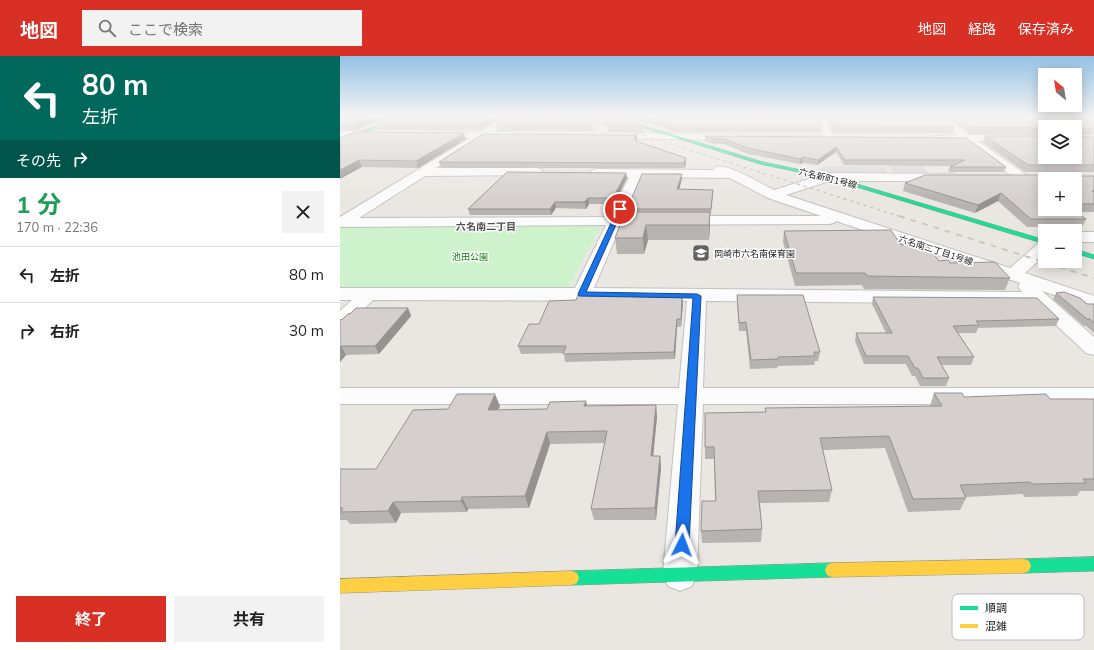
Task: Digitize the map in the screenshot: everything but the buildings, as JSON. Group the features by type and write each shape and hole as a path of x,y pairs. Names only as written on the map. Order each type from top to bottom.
{"street":[{"path":"341,222 466,145"},
{"path":"647,145 651,146"},
{"name":"六名新町1号線","path":"702,145 762,163 828,177 1038,240"},
{"path":"975,145 1021,177"},
{"path":"702,164 732,174 773,195 828,177 967,177"},
{"path":"422,172 550,172"},
{"path":"582,173 732,174"},
{"path":"582,294 637,173"},
{"path":"998,177 1035,177"},
{"name":"六名南二丁目1号線","path":"773,195 1094,302"},
{"path":"341,222 846,220"},
{"path":"1082,237 1094,237"},
{"path":"1038,253 1014,276 1094,348"},
{"path":"1082,253 1094,257"},
{"path":"340,294 582,294 1038,298"},
{"path":"340,322 368,294"},
{"path":"680,574 697,296"},
{"path":"340,396 1094,396"},
{"path":"340,586 680,574 1094,564"}],"green space":[{"name":"池田公園","path":"344,226 601,226 569,287 340,287 340,228"}],"shaded area":[{"path":"888,165 922,165 929,173 894,173"},
{"path":"825,166 885,167 887,174 828,174 817,170"}],"railway":[{"path":"673,145 902,217"},
{"path":"899,216 1094,278"}],"traffic: fast":[{"path":"702,145 762,163 828,177 1038,240"},
{"path":"1082,253 1094,257"},
{"path":"1024,566 1094,564"},
{"path":"572,578 832,570"}],"traffic: slow":[{"path":"832,570 1024,566"},
{"path":"340,586 572,578"}],"place":[{"name":"岡崎市六名南保育園","path":"701,253"}],"district":[{"name":"六名南二丁目","path":"486,226"}],"route":[{"path":"620,209 582,294 697,296 682,545"}]}
